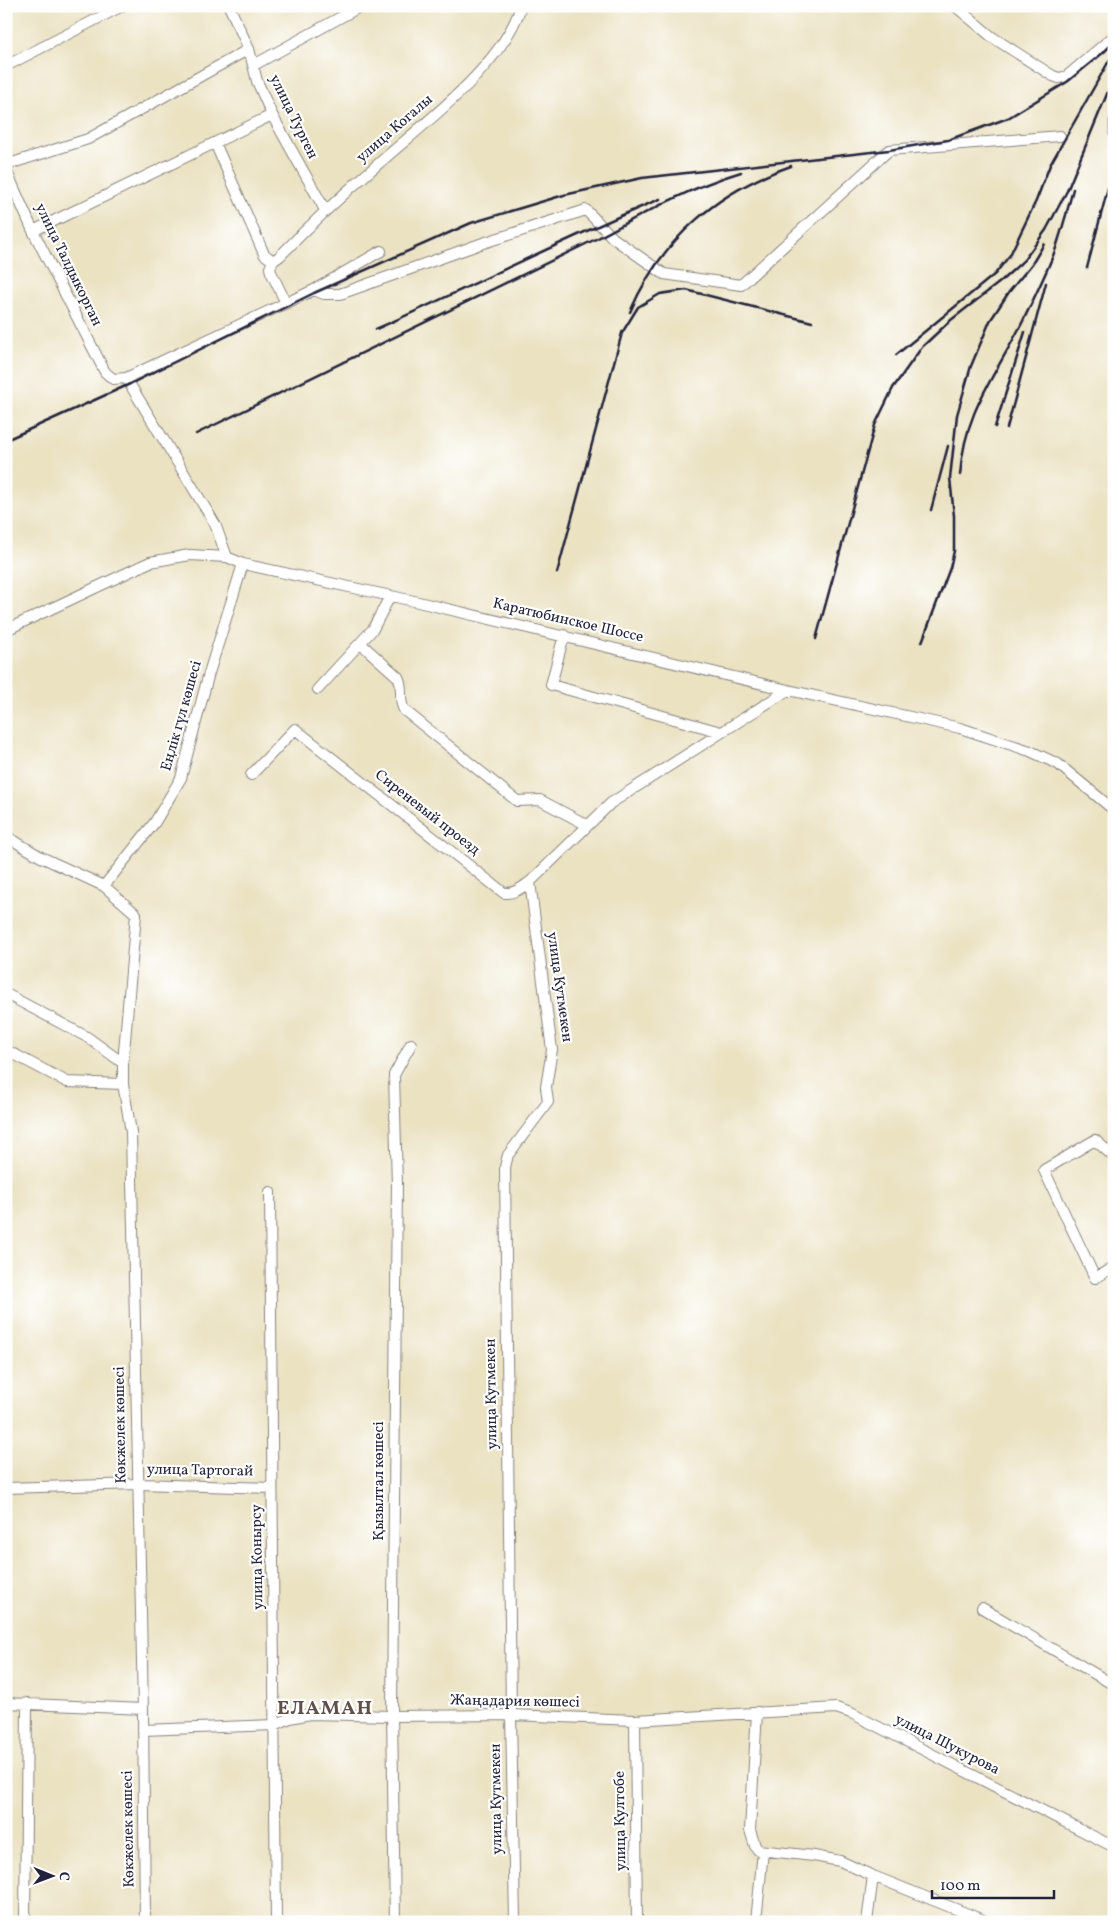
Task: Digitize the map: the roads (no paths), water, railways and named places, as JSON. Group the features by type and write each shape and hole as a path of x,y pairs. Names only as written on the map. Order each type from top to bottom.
{"street":[{"path":"6,66 122,6"},
{"name":"улица Турген","path":"229,6 249,49 257,81 272,115 325,210"},
{"path":"254,65 361,6"},
{"name":"улица Когалы","path":"273,261 325,210 469,83 509,36 522,6"},
{"path":"955,6 992,37 1059,78 1067,76 1114,36"},
{"path":"6,164 88,139 249,49"},
{"path":"33,230 272,115"},
{"path":"314,290 324,294 340,294 483,243 586,210 613,238 664,274 742,285 889,150 1060,136"},
{"path":"215,143 264,254 273,261 270,268 271,272 286,303"},
{"name":"улица Талдыкорган","path":"6,170 33,230 105,372 113,379 126,378"},
{"path":"227,557 215,524 126,378 314,290 380,251"},
{"name":"Каратюбинское Шоссе","path":"6,630 150,562 190,556 227,557 243,564 390,596 788,690 960,728 1030,751 1058,764 1114,810"},
{"name":"Еңлік гүл көшесі","path":"104,886 155,822 181,778 209,673 243,564"},
{"path":"318,689 372,630 390,596"},
{"path":"564,636 551,685 722,732"},
{"path":"360,643 398,677 401,682 402,706 404,710 517,801 540,800 587,825"},
{"name":"Сиреневый проезд","path":"251,775 295,729 504,892 516,892 530,882 611,803 788,690"},
{"path":"6,836 41,857 104,886"},
{"name":"улица Кутмекен","path":"515,1922 505,1166 508,1154 548,1102 546,1088 552,1050 530,882"},
{"name":"Көкжелек көшесі","path":"104,886 136,914 123,1063 123,1084 131,1132 143,1709 145,1922"},
{"path":"6,994 87,1037 123,1063"},
{"name":"Қызылтал көшесі","path":"395,1922 392,1716 397,1185 394,1075 412,1044"},
{"path":"6,1050 67,1082 123,1084"},
{"path":"1114,1157 1095,1140 1044,1170 1096,1278 1114,1267"},
{"name":"улица Конырсу","path":"270,1192 276,1922"},
{"name":"улица Тартогай","path":"6,1488 138,1484 272,1488"},
{"path":"982,1608 1114,1685"},
{"path":"6,1703 143,1709"},
{"path":"25,1922 27,1703"},
{"name":"улица Шукурова","path":"757,1712 827,1707 843,1710 1114,1847"},
{"path":"757,1712 750,1830 755,1846 763,1851 814,1856 840,1861 988,1922"},
{"name":"Жаңадария көшесі","path":"143,1730 275,1725 290,1718 310,1714 392,1716 511,1715 634,1720 757,1712"},
{"name":"улица Култобе","path":"634,1720 637,1922"},
{"path":"756,1922 763,1851"},
{"path":"867,1922 873,1876"}],"railway":[{"path":"6,440 130,384 314,293 471,223 564,195 642,178 889,150 948,140 1008,118 1067,82 1114,42"},
{"path":"896,355 995,274 1010,255 1036,201 1050,165 1114,52"},
{"path":"816,639 875,425 893,388 922,347 951,320 1000,282 1024,260 1046,230 1067,191 1114,77"},
{"path":"1110,135 1110,121 1114,105"},
{"path":"1087,268 1109,184 1114,129"},
{"path":"630,312 658,262 694,221 739,189 764,176 791,166"},
{"path":"196,434 598,238 668,201 704,185 741,172"},
{"path":"960,475 963,452 975,412 1023,321 1049,266 1073,189"},
{"path":"376,329 588,230 660,199"},
{"path":"922,642 950,568 954,551 954,516 950,478 957,415 971,366 990,321 1009,292 1032,264 1044,244"},
{"path":"1007,428 1046,283"},
{"path":"557,573 622,333 638,307 660,294 686,290 812,322"},
{"path":"995,427 1025,332"},
{"path":"931,510 948,446"}],"district":[{"name":"ЕЛАМАН","path":"325,1709"}]}
